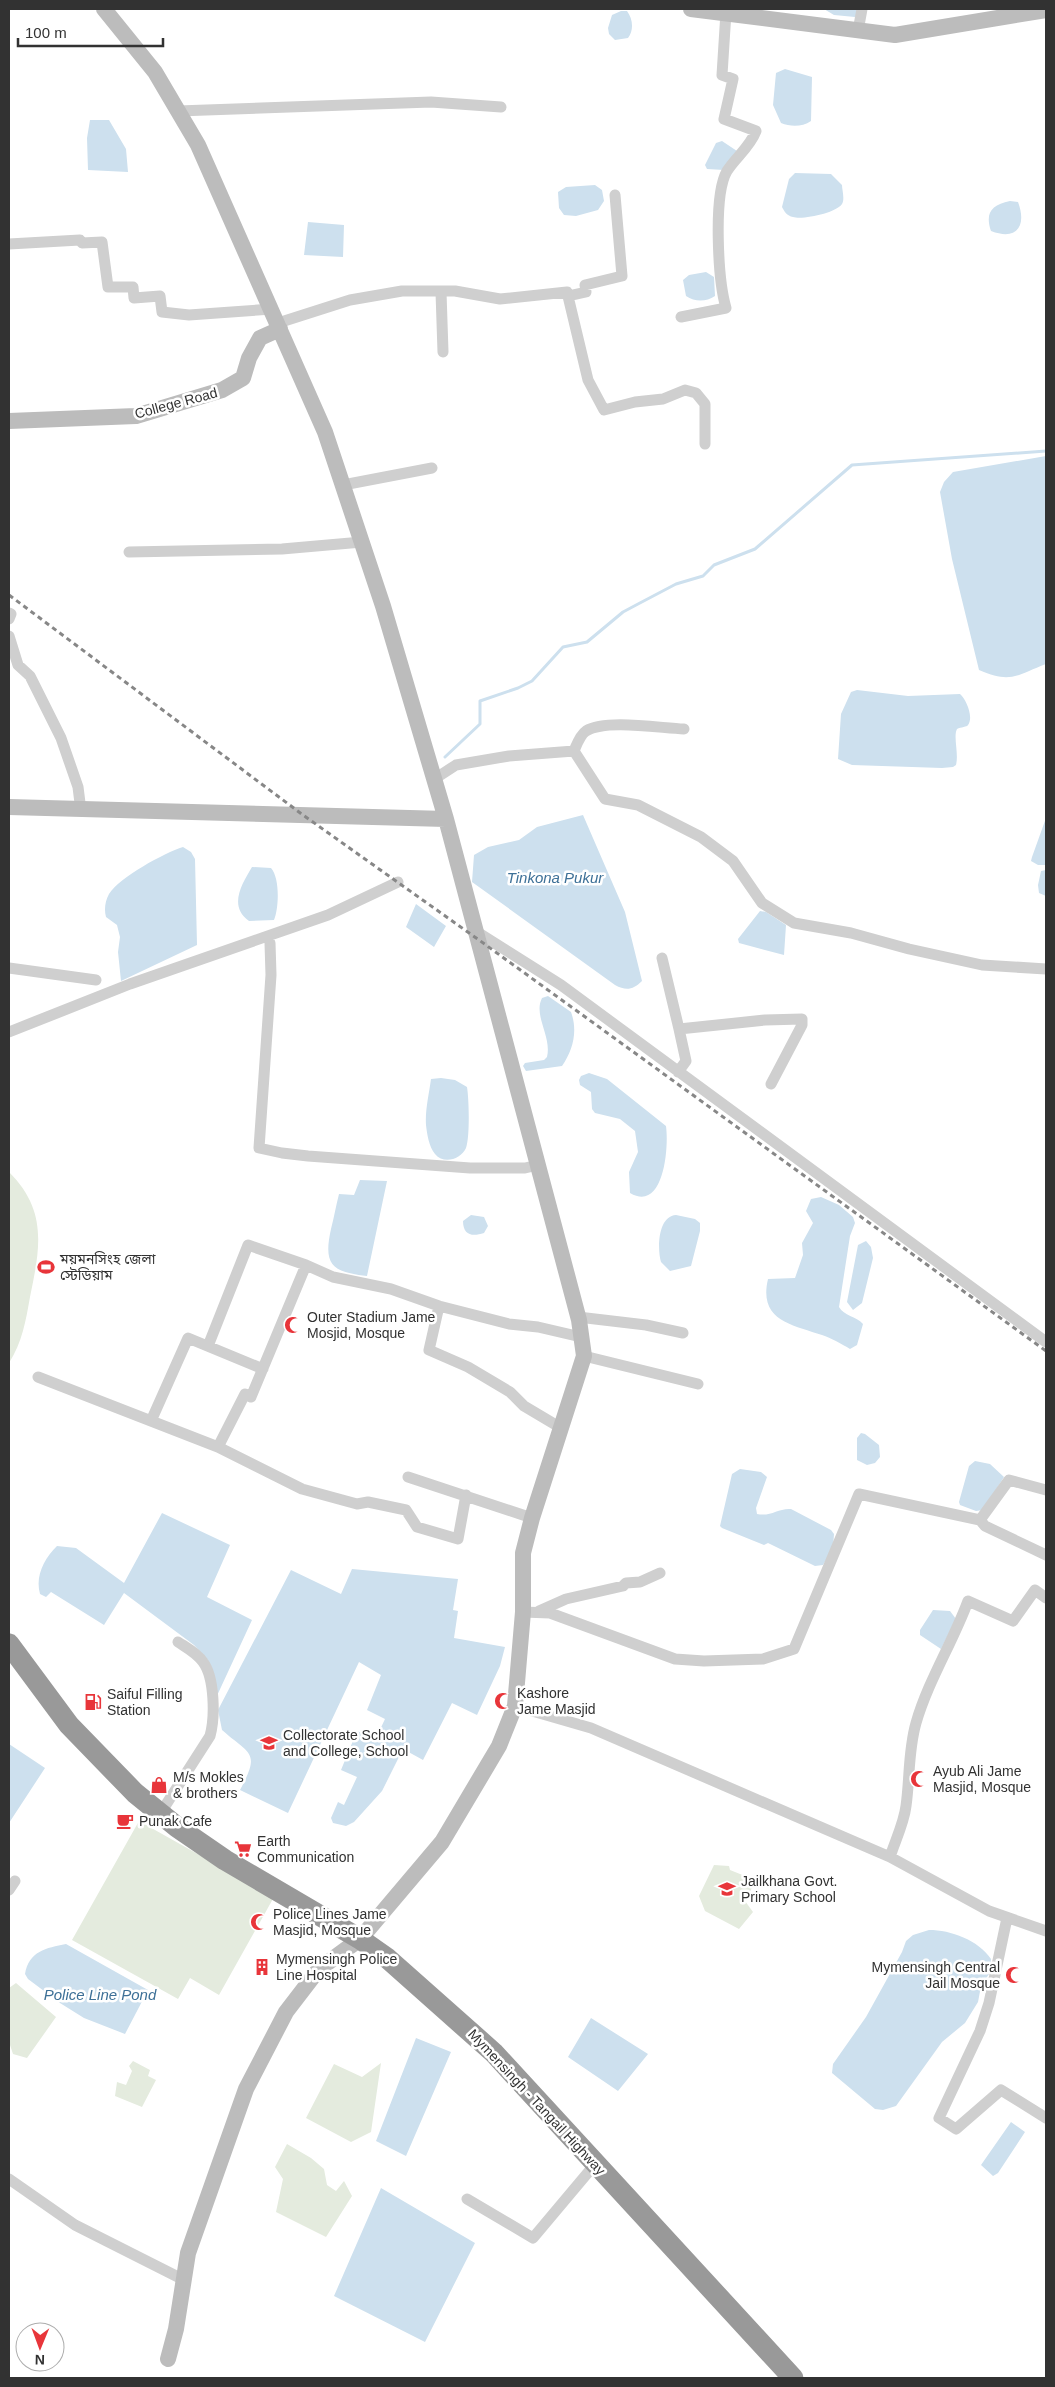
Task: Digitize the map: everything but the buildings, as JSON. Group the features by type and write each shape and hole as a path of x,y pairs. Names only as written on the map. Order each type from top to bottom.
{"highway":[{"name":"Mymensingh - Tangail Highway","path":"9,1644 68,1725 135,1793 177,1828 225,1860 360,1939 425,1990 494,2053 684,2262 793,2378"}],"street":[{"path":"104,9 155,72 198,145 325,432 383,606 446,819 578,1318 584,1356 532,1518 524,1553 529,1612 514,1706 499,1746 442,1842 360,1939 319,1969 286,2012 246,2090 188,2253 176,2329 168,2359"},
{"path":"691,9 727,11 894,35 1046,10"},
{"path":"858,31 862,9"},
{"path":"681,317 726,308 720,288 719,220 724,180 727,171 753,139 756,131 724,119 729,89 733,78 722,75 727,11"},
{"path":"178,111 431,102 501,107"},
{"path":"568,296 586,292 585,285 622,276 615,195"},
{"path":"9,244 80,240 82,243 102,242 108,287 133,287 134,298 160,296 162,312 188,315 277,320 350,300 402,291 455,292 500,299 567,292 588,380 604,410 635,402 663,398 685,390 696,393 705,404 705,444"},
{"path":"441,292 443,352"},
{"name":"College Road","path":"9,421 136,416 222,390 243,378 249,358 260,338 277,320"},
{"path":"343,485 432,468"},
{"path":"129,552 282,549 362,542"},
{"path":"9,613 9,619"},
{"path":"9,636 18,665 30,676 61,738 78,787 81,810"},
{"path":"574,751 584,732 592,728 612,725 684,729"},
{"path":"433,780 456,765 509,756 574,751"},
{"path":"574,751 605,799 638,805 701,837 733,861 762,903 794,923 851,933 909,949 982,965 1046,969"},
{"path":"9,807 446,819"},
{"path":"9,1032 130,984 328,915 398,882"},
{"path":"477,932 561,985 1046,1342"},
{"path":"270,943 271,975 259,1148 308,1156 470,1168 525,1168 538,1165"},
{"path":"662,958 686,1061 678,1072"},
{"path":"9,968 96,980"},
{"path":"679,1029 765,1020 802,1019 802,1025 771,1084"},
{"path":"208,1346 248,1245 306,1265 333,1277 392,1289 439,1306 509,1324 538,1327 581,1337"},
{"path":"218,1447 245,1394 251,1397 306,1265"},
{"path":"439,1306 429,1350 468,1367 510,1392 524,1406 561,1428"},
{"path":"578,1318 646,1325 682,1333"},
{"path":"151,1421 188,1338 263,1370"},
{"path":"584,1356 698,1384"},
{"path":"38,1377 218,1447 302,1490 357,1504 368,1502 406,1510 417,1527 458,1539 466,1495"},
{"path":"408,1477 532,1518"},
{"path":"980,1520 1009,1480 1046,1490"},
{"path":"529,1612 550,1613 675,1659 704,1661 763,1659 794,1649 859,1494 980,1520 985,1526 1046,1555"},
{"path":"529,1612 566,1599 623,1586 626,1583 640,1582 660,1573"},
{"path":"890,1857 906,1807 908,1766 916,1723 930,1685 955,1636 968,1601 1013,1622 1035,1590 1046,1598"},
{"path":"160,1814 210,1736 213,1726 212,1687 205,1664 197,1655 178,1642"},
{"path":"514,1706 591,1728 890,1857 989,1911 1046,1932"},
{"path":"1007,1918 989,2003 980,2031 939,2118 956,2129 1001,2090 1046,2118"},
{"path":"467,2199 533,2238 596,2163"},
{"path":"9,2179 75,2225 184,2280"}],"shaded area":[{"path":"9,1172 22,1187 30,1201 38,1231 38,1246 34,1279 25,1323 9,1363"},
{"path":"139,1821 274,1897 219,1995 190,1978 178,1999 72,1940"},
{"path":"714,1865 729,1866 730,1870 745,1876 753,1886 745,1901 753,1912 739,1929 705,1911 699,1896"},
{"path":"16,1983 56,2017 27,2058 13,2054 9,2042 9,1988"},
{"path":"133,2061 150,2070 148,2076 156,2080 142,2107 115,2096 117,2082 126,2085 132,2071 129,2066"},
{"path":"381,2063 371,2132 351,2142 306,2118 334,2064 362,2077"},
{"path":"287,2144 311,2158 324,2169 327,2185 336,2191 344,2181 352,2196 326,2237 276,2212 283,2179 275,2167"}],"water":[{"path":"824,9 860,9 855,17 834,15"},
{"path":"621,11 627,11 629,14 632,21 631,32 628,38 615,40 609,34 608,28 612,15"},
{"path":"785,69 812,77 811,121 804,124 793,126 781,123 773,105 776,73"},
{"path":"90,120 109,120 126,149 128,172 88,170 87,138"},
{"path":"722,141 737,151 724,170 707,169 705,165 716,143"},
{"path":"795,173 831,174 842,185 842,204 833,210 819,215 804,218 789,216 782,207 789,179"},
{"path":"595,185 602,190 604,201 598,210 576,216 564,215 559,208 558,192 566,187"},
{"path":"1010,201 1018,202 1021,218 1018,229 1013,233 1007,234 991,231 989,215 991,211 998,205"},
{"path":"308,222 344,225 343,257 304,255"},
{"path":"706,272 714,277 715,296 700,300 686,296 683,280 689,275"},
{"path":"1046,456 1046,664 1014,676 999,677 979,670 952,559 940,492 944,482 953,472"},
{"path":"857,690 908,696 960,694 967,704 970,722 967,726 957,729 956,732 956,765 942,768 852,765 838,759 841,714 851,692"},
{"name":"Tinkona Pukur","path":"583,815 625,912 642,981 632,988 626,989 615,985 472,882 474,855 488,847 519,840 537,827"},
{"path":"1046,818 1046,865 1038,865 1031,861"},
{"path":"183,847 191,852 195,859 197,945 121,981 118,952 120,937 117,925 106,917 105,911 109,894 132,873 165,854"},
{"path":"252,867 271,868 274,873 278,893 274,920 249,921 239,909 238,902 241,888"},
{"path":"1046,870 1046,896 1039,893 1038,885 1041,871"},
{"path":"416,904 446,926 434,947 406,927"},
{"path":"760,911 766,912 786,925 784,955 739,943 738,939"},
{"path":"548,996 571,1012 574,1026 572,1047 562,1066 526,1071 523,1066 525,1063 544,1060 547,1057 547,1041 541,1019 540,1005 542,998"},
{"path":"589,1073 607,1079 666,1126 665,1162 662,1175 657,1186 650,1194 641,1197 630,1193 629,1172 638,1152 635,1131 620,1119 595,1113 592,1109 591,1092 580,1085 579,1080 581,1076"},
{"path":"431,1079 455,1080 467,1087 468,1093 469,1127 466,1148 456,1158 447,1160 435,1154 431,1148 426,1125"},
{"path":"360,1180 387,1181 367,1276 338,1269 330,1259 328,1251 339,1194 354,1195"},
{"path":"821,1197 839,1205 853,1217 855,1223 850,1236 839,1307 863,1324 857,1345 850,1349 829,1338 780,1319 773,1313 768,1304 766,1293 768,1279 795,1278 803,1255 802,1243 813,1223 806,1211 811,1199"},
{"path":"471,1215 484,1217 488,1226 484,1233 472,1235 466,1232 463,1221"},
{"path":"676,1215 695,1219 700,1223 700,1231 691,1266 670,1271 661,1262 659,1241 662,1227 670,1217"},
{"path":"866,1241 871,1247 873,1258 862,1303 853,1310 847,1302 858,1245"},
{"path":"861,1433 879,1445 880,1457 875,1463 867,1465 857,1460 857,1438"},
{"path":"975,1461 990,1464 1004,1477 983,1510 976,1511 960,1505 959,1502 969,1466"},
{"path":"740,1469 761,1472 767,1477 756,1508 757,1514 762,1515 791,1509 831,1530 834,1534 833,1548 823,1565 815,1566 768,1543 764,1545 720,1526 732,1474"},
{"path":"162,1513 230,1545 207,1597 252,1620 215,1700 207,1659 194,1645 124,1593 104,1625 51,1592 46,1597 40,1594 39,1581 42,1568 48,1556 57,1546 76,1548 124,1583"},
{"path":"352,1569 458,1579 453,1610 458,1611 454,1638 505,1647 500,1666 477,1715 452,1703 423,1760 403,1749 382,1791 354,1822 346,1826 333,1823 331,1818 338,1802 344,1805 357,1777 341,1770 357,1731 376,1738 385,1719 367,1710 381,1675 359,1662 288,1813 240,1790 250,1768 251,1760 246,1750 222,1730 218,1710 291,1570 341,1594"},
{"path":"933,1610 950,1611 956,1619 941,1649 920,1635 920,1630"},
{"path":"9,1744 45,1768 9,1823"},
{"path":"929,1930 955,1934 979,1946 991,1959 989,1974 981,1986 978,2002 965,2023 942,2042 896,2106 883,2110 875,2109 832,2073 833,2064 866,2017 902,1952 906,1941 913,1935"},
{"name":"Police Line Pond","path":"66,1944 148,1990 125,2034 84,2018 28,1979 25,1974 27,1966 34,1955 45,1949"},
{"path":"591,2018 648,2054 618,2091 568,2057"},
{"path":"416,2038 451,2052 406,2156 376,2141"},
{"path":"1011,2122 1025,2132 998,2173 993,2176 981,2165"},
{"path":"381,2188 475,2243 425,2342 334,2296"}],"waterway":[{"path":"445,757 480,724 480,701 518,688 532,681 563,647 587,642 623,612 676,584 703,576 714,565 755,549 852,465 1046,451"}],"railway":[{"path":"9,595 303,815 479,940 1046,1351"}],"place":[{"name":"ময়মনসিংহ জেলা স্টেডিয়াম","path":"46,1267"},
{"name":"Outer Stadium Jame Mosjid, Mosque","path":"293,1325"},
{"name":"Kashore Jame Masjid","path":"503,1701"},
{"name":"Saiful Filling Station","path":"93,1702"},
{"name":"Collectorate School and College, School","path":"269,1743"},
{"name":"Ayub Ali Jame Masjid, Mosque","path":"919,1779"},
{"name":"M/s Mokles & brothers","path":"159,1785"},
{"name":"Punak Cafe","path":"125,1821"},
{"name":"Earth Communication","path":"243,1849"},
{"name":"Jailkhana Govt. Primary School","path":"727,1889"},
{"name":"Police Lines Jame Masjid, Mosque","path":"259,1922"},
{"name":"Mymensingh Police Line Hospital","path":"262,1967"},
{"name":"Mymensingh Central Jail Mosque","path":"1014,1975"}]}
